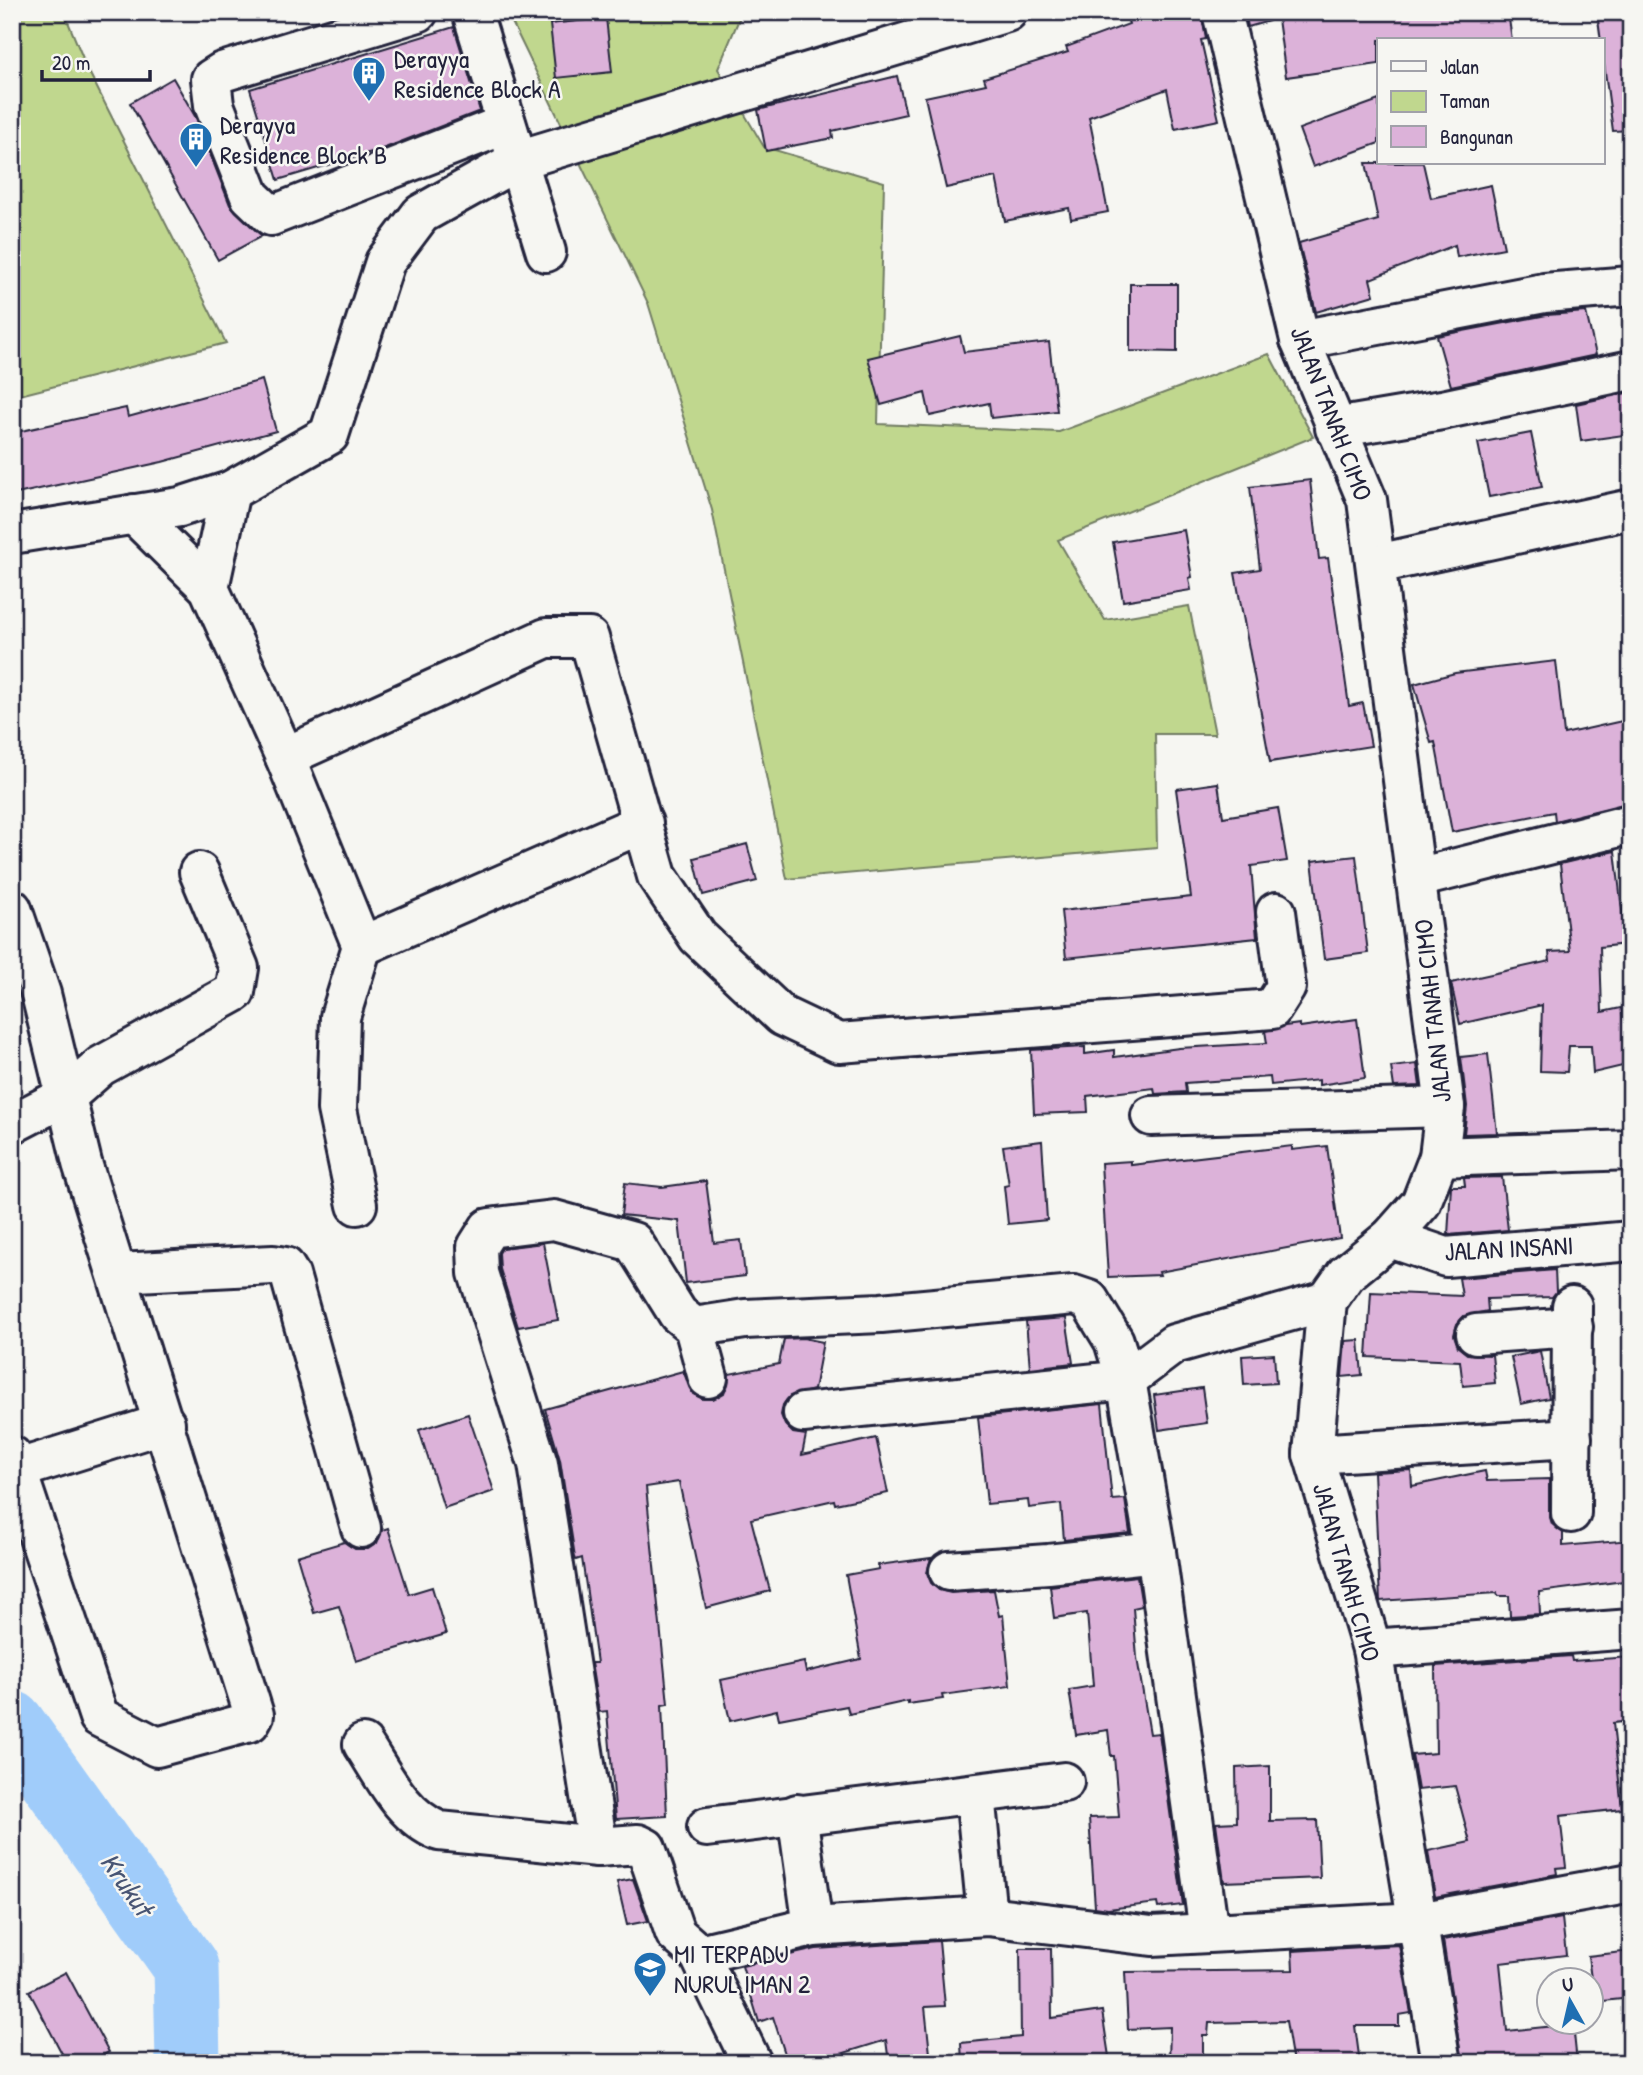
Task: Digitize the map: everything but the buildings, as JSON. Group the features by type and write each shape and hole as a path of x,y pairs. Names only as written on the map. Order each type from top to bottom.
{"street":[{"path":"418,12 222,72 211,79 214,105 250,196 271,216 506,124"},
{"path":"472,12 546,252"},
{"path":"12,534 180,507 230,491 329,435 385,262 421,214 518,160 1007,12"},
{"name":"JALAN TANAH CIMO","path":"1222,12 1300,340 1367,500 1445,1107 1440,1157 1421,1203 1390,1238 1346,1274 1327,1301 1313,1454 1372,1649 1441,2063"},
{"path":"1300,340 1544,293 1631,286"},
{"path":"1335,428 1442,410 1631,370"},
{"path":"209,588 230,491"},
{"path":"1377,564 1631,509"},
{"path":"134,514 209,588 285,757 362,946 340,1017 337,1109 357,1205"},
{"path":"285,757 546,638 589,638 657,876 698,937 782,1016 839,1043 1272,1009 1286,987 1276,912"},
{"path":"362,946 643,823"},
{"path":"1417,878 1631,824"},
{"path":"12,1124 68,1095 102,1066 235,992 239,968 199,872"},
{"path":"12,909 41,994 68,1095 82,1163 165,1423 254,1715 250,1722 157,1747 99,1717 14,1465 165,1423"},
{"path":"1151,1116 1445,1107"},
{"path":"1440,1157 1631,1150"},
{"path":"598,1847 538,1464 478,1272 477,1247 489,1228 554,1220 633,1242 678,1314 694,1327 708,1378"},
{"name":"JALAN INSANI","path":"1390,1238 1446,1257 1631,1241"},
{"path":"117,1273 273,1265 285,1267 290,1275 360,1528"},
{"path":"694,1327 745,1319 881,1313 1074,1295 1089,1300 1114,1341 1126,1380 1156,1552 1209,1932"},
{"path":"803,1413 1126,1380 1174,1344 1327,1301"},
{"path":"1476,1334 1573,1317 1571,1513"},
{"path":"1313,1454 1572,1438"},
{"path":"949,1571 1156,1552"},
{"path":"1372,1649 1631,1629"},
{"path":"363,1744 405,1809 423,1824 439,1831 598,1847 638,1844 646,1848 675,1933 699,1954 752,2063"},
{"path":"707,1827 1064,1782"},
{"path":"975,1794 988,1916"},
{"path":"797,1814 813,1927"},
{"path":"699,1954 813,1927 988,1916 1152,1936 1419,1922 1631,1883"}],"green space":[{"path":"12,12 64,12 87,68 226,343 12,397"},
{"path":"507,12 742,12 718,69 764,147 884,182 878,424 1059,432 1269,354 1313,437 1058,540 1105,620 1189,606 1215,734 1155,734 1157,847 787,879 712,510 648,303"}],"waterway":[{"name":"Krukut","path":"12,1723 186,1967 188,2063"}],"place":[{"name":"Derayya Residence Block A","path":"369,103"},
{"name":"Derayya Residence Block B","path":"196,169"},
{"name":"MI TERPADU NURUL IMAN 2","path":"650,1998"}]}
